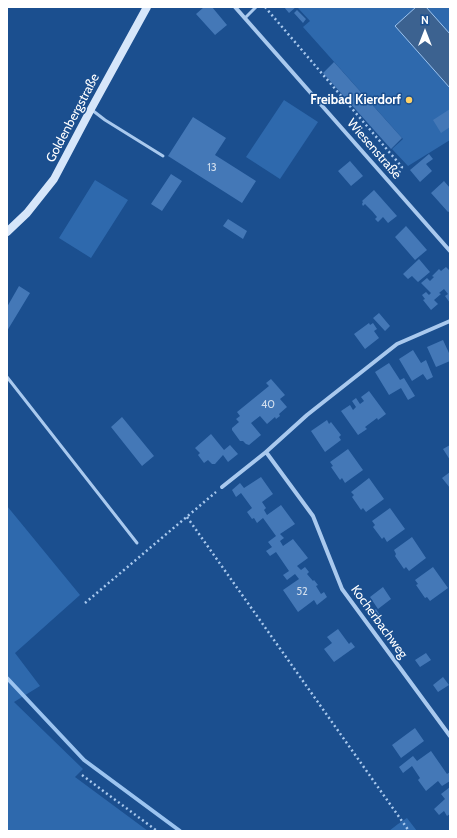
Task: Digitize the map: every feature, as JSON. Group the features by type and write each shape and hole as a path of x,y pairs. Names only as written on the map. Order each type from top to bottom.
{"street":[{"name":"Goldenbergstraße","path":"7,232 27,213 54,179 147,7"},
{"name":"Wiesenstraße","path":"235,7 450,251"},
{"path":"222,487 266,452 307,415 397,344 450,321"},
{"name":"Kocherbachweg","path":"266,452 313,516 342,589 450,736"}],"lane":[{"path":"245,18 256,7"},
{"path":"91,109 104,120 163,156"},
{"path":"7,376 137,543"}],"path":[{"path":"264,7 402,167 392,185"},
{"path":"85,603 222,487"},
{"path":"187,517 409,831"},
{"path":"82,775 157,831"}],"shaded area":[{"path":"416,7 426,7 450,34 450,88 395,26"},
{"name":"Freibad Kierdorf","path":"450,7 450,140 408,166 392,149 403,139 303,27 310,21 298,8"},
{"path":"284,100 318,122 280,179 246,157"},
{"path":"95,180 128,200 91,258 59,238"},
{"path":"7,506 80,595 15,653 40,686 14,702 83,769 75,777 148,831 7,831"},
{"path":"407,818 417,831 389,831 398,824"}],"building":[{"path":"204,7 212,7 227,25 215,35 196,14"},
{"path":"284,7 296,7 289,13"},
{"path":"297,10 306,19 303,23 294,13"},
{"path":"334,62 402,138 391,149 323,73"},
{"path":"450,109 450,127 441,133 433,120"},
{"path":"193,117 226,138 215,155 256,181 242,203 168,156"},
{"path":"429,154 433,159 426,164 432,171 420,182 410,170"},
{"path":"350,161 363,176 351,186 338,171"},
{"path":"171,174 182,181 162,211 151,204"},
{"path":"444,181 450,188 450,211 448,212 431,193"},
{"path":"374,190 397,216 388,223 383,217 378,222 375,219 377,217 372,211 365,204 363,206 362,204 362,201"},
{"path":"228,219 247,231 243,239 223,226"},
{"path":"406,226 427,250 415,260 395,237"},
{"path":"419,259 430,272 418,282 412,276 408,279 403,274"},
{"path":"446,267 450,271 450,303 445,296 448,294 444,289 434,300 438,304 431,310 423,300 425,299 422,295 426,292 429,295 431,293 421,283 427,278 430,281 434,277 432,276 439,269 441,271"},
{"path":"19,286 30,293 7,331 7,307"},
{"path":"379,313 390,326 385,331 373,318"},
{"path":"369,323 370,325 373,323 377,329 374,331 379,338 365,349 354,334"},
{"path":"443,340 450,353 450,361 436,367 427,347"},
{"path":"413,350 421,363 426,360 433,377 427,380 423,374 412,381 399,359"},
{"path":"389,363 400,380 404,378 415,396 408,400 401,388 389,395 375,372"},
{"path":"271,379 285,395 280,399 287,407 279,414 280,416 276,419 275,417 267,424 260,416 251,423 261,435 249,445 246,444 243,441 240,441 232,430 232,428 239,422 236,419 240,416 237,412 269,386 266,383"},
{"path":"369,391 386,414 378,420 377,418 365,427 367,429 358,435 341,411 350,405 353,410 356,407 352,401 356,398 360,404 364,401 361,397"},
{"path":"122,417 154,456 142,466 111,427"},
{"path":"327,420 329,424 331,422 341,435 339,437 341,440 325,452 311,431"},
{"path":"211,434 224,450 230,445 238,454 228,462 223,455 215,464 212,464 208,460 204,463 198,455 200,453 195,448"},
{"path":"450,445 450,460 443,449"},
{"path":"348,449 363,470 345,483 342,478 340,480 331,467 333,466 330,462"},
{"path":"450,472 450,488 442,478"},
{"path":"261,477 273,494 262,502 266,508 264,510 267,515 281,505 295,524 280,534 284,538 280,541 283,546 293,539 308,558 297,566 301,570 305,567 309,572 307,574 318,585 316,586 321,594 324,592 327,597 317,605 314,600 298,612 283,590 299,579 295,574 287,580 283,575 289,571 276,552 270,556 266,551 272,547 268,542 276,536 263,518 257,523 254,518 252,519 247,512 252,508 241,493 236,497 232,490 240,483 244,488"},
{"path":"369,478 384,499 366,512 363,508 361,510 352,497 354,495 351,492"},
{"path":"390,508 405,529 387,542 384,537 382,539 373,527 375,525 372,521"},
{"path":"412,537 426,558 409,571 406,567 404,569 395,556 396,554 394,550"},
{"path":"433,567 448,588 430,601 427,597 425,598 416,585 418,584 415,580"},
{"path":"383,587 391,599 378,609 370,597"},
{"path":"376,609 382,618 377,622 370,613"},
{"path":"338,629 349,644 351,642 355,647 334,662 324,649 332,643 327,637"},
{"path":"426,653 431,660 420,667 415,660"},
{"path":"443,677 449,685 438,692 433,685"},
{"path":"415,728 424,741 401,758 392,745"},
{"path":"431,751 447,774 450,772 450,781 442,786 438,781 426,791 418,780 420,778 412,766 403,773 399,767 413,756 417,761"},
{"path":"450,787 450,814 447,816 444,811 439,815 434,809 445,799 441,794"}],"waterway":[{"path":"7,678 84,760 180,831"}],"place":[{"name":"Freibad Kierdorf","path":"409,100"}]}
